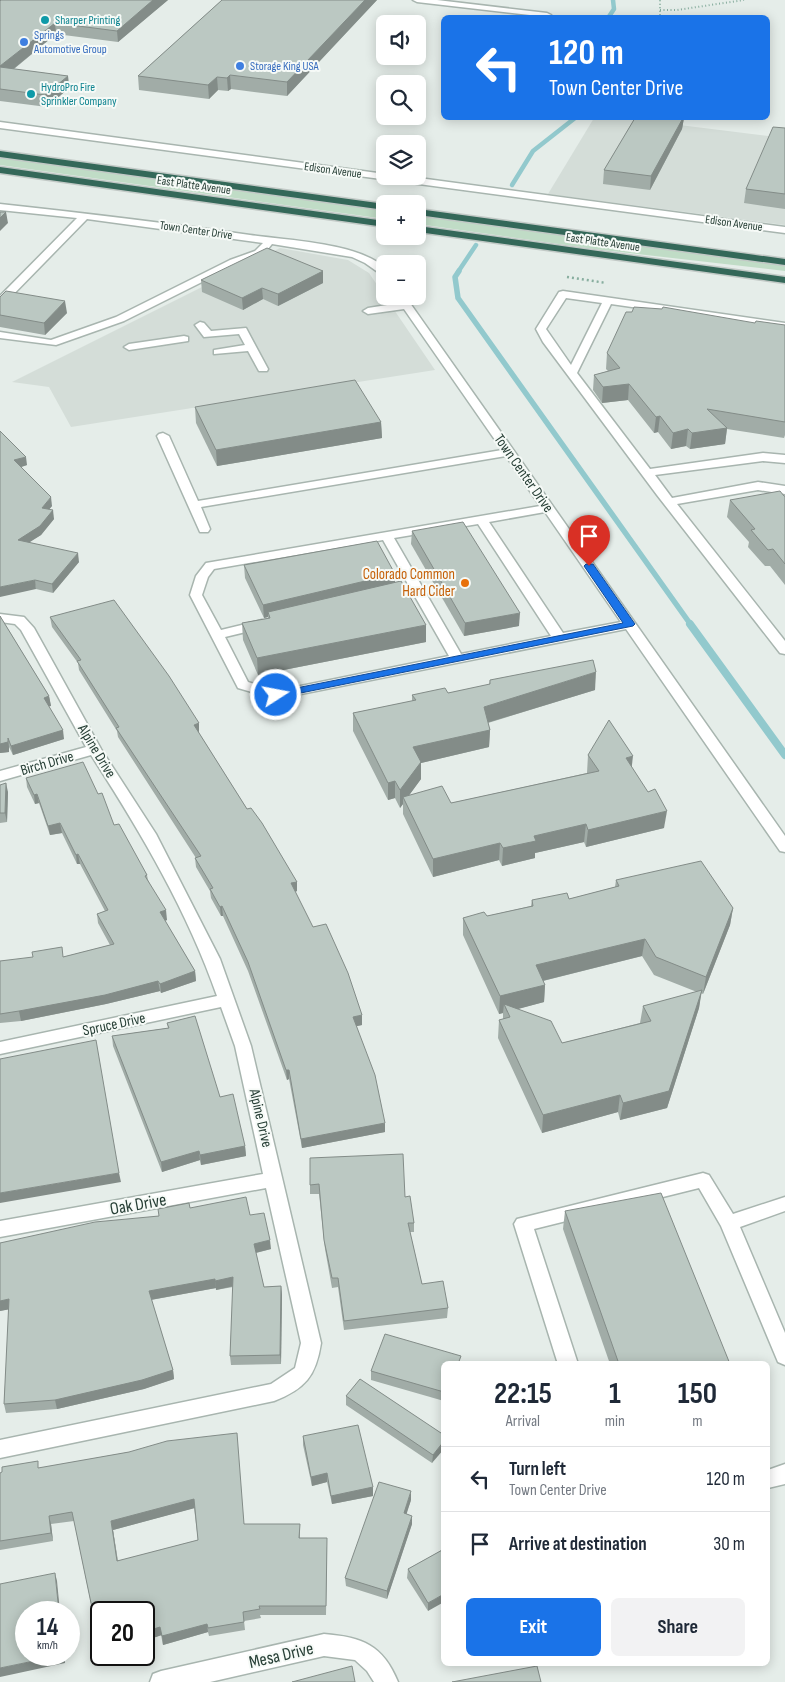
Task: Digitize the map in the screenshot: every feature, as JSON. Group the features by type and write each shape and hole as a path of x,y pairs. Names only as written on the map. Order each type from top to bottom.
{"highway":[{"name":"East Platte Avenue","path":"0,154 376,206"},
{"name":"East Platte Avenue","path":"0,170 376,223"},
{"name":"East Platte Avenue","path":"426,213 785,262"},
{"name":"East Platte Avenue","path":"426,230 785,280"}],"street":[{"path":"417,0 547,15"},
{"name":"Edison Avenue","path":"0,125 785,230"},
{"name":"Town Center Drive","path":"0,207 154,224 270,240 349,253 376,265"},
{"path":"0,302 84,217"},
{"path":"0,335 52,344 120,320 234,262 259,253 270,240"},
{"path":"785,326 563,294 541,329 572,374 669,502 785,650"},
{"path":"572,374 608,300"},
{"path":"368,311 388,305"},
{"name":"Town Center Drive","path":"405,305 785,847"},
{"path":"200,325 208,335 242,330 263,369"},
{"path":"129,347 184,339"},
{"path":"218,352 251,347"},
{"path":"163,436 204,529"},
{"path":"193,505 509,452"},
{"path":"647,473 763,457 785,459"},
{"path":"669,502 758,486 785,490"},
{"path":"549,508 210,566 202,576 196,595 243,685 276,695 630,624"},
{"path":"482,520 559,638"},
{"path":"387,536 457,659"},
{"path":"369,599 416,588"},
{"name":"Alpine Drive","path":"0,618 19,620 26,628 94,749 149,834 212,959 243,1046 275,1179 311,1343 309,1364 295,1383 274,1392 0,1448"},
{"path":"217,635 274,621"},
{"name":"Birch Drive","path":"0,776 94,749"},
{"name":"Spruce Drive","path":"0,1048 227,1000"},
{"name":"Oak Drive","path":"0,1229 275,1179"},
{"path":"567,1361 523,1224 703,1180 729,1224 785,1356"},
{"path":"729,1224 785,1204"},
{"path":"770,1478 785,1474"},
{"name":"Mesa Drive","path":"161,1682 324,1645 350,1647 374,1659 387,1682"}],"path":[{"path":"660,0 660,15"},
{"path":"660,10 677,10 744,0"}],"shaded area":[{"path":"593,120 639,120 785,138 785,225 548,194"},
{"path":"280,248 348,260 369,273 376,283 376,305 391,305 435,370 71,427 49,387 12,382"}],"green space":[{"path":"0,156 376,209 376,218 0,165"},
{"path":"426,215 785,265 785,271 594,249 426,225"}],"building":[{"path":"1,0 153,0 117,31 55,23 0,66"},
{"name":"Storage King USA","path":"222,0 365,0 287,82 230,75 227,78 217,77 208,85 138,76"},
{"path":"0,67 68,76 45,95 0,89"},
{"path":"634,120 682,120 651,176 604,170"},
{"path":"773,127 785,128 785,194 746,189"},
{"path":"0,212 6,212 0,218"},
{"path":"267,248 323,271 278,294 262,288 242,298 201,280"},
{"path":"6,291 65,301 44,323 0,315 0,297"},
{"path":"634,307 662,309 663,307 755,323 756,321 785,325 785,422 707,409 727,428 692,433 688,429 673,433 660,416 656,417 629,384 603,387 594,375 620,368 607,353 626,312 632,312"},
{"path":"355,380 381,422 216,450 195,407"},
{"path":"0,431 26,457 14,460 51,497 42,508 53,510 40,526 18,540 78,553 52,584 35,580 0,587"},
{"path":"780,491 785,496 785,564 773,549 768,550 751,530 755,529 730,500"},
{"path":"463,522 520,613 465,623 412,531"},
{"path":"377,541 395,574 263,605 244,565"},
{"path":"401,581 426,625 257,658 242,623 270,618 268,612"},
{"path":"114,600 169,676 199,723 194,725 247,809 251,808 262,823 297,882 291,883 313,927 326,924 348,973 362,1015 353,1017 375,1075 385,1123 301,1139 289,1070 286,1070 248,962 222,906 220,907 210,889 213,888 195,858 201,856 116,728 119,727 77,661 81,660 50,617"},
{"path":"0,616 49,696 44,698 63,730 11,746 8,738 8,742 0,744"},
{"path":"593,660 596,672 484,707 490,730 413,747 421,762 400,790 395,781 388,783 353,713 416,700 412,695 445,688 448,693 490,684 490,680"},
{"path":"609,720 633,756 626,758 648,792 655,789 667,811 588,830 586,824 534,836 536,841 503,848 500,843 433,859 403,797 442,786 451,803 599,771 588,755"},
{"path":"83,762 98,794 102,793 114,825 119,824 147,875 145,876 166,910 160,912 195,971 160,984 158,981 105,995 0,1014 0,961 33,957 32,952 62,947 63,957 114,944 97,914 108,910 60,823 48,826 37,794 34,795 26,778"},
{"path":"6,783 5,813 0,813 0,785"},
{"path":"701,861 733,908 706,977 656,957 645,939 536,965 545,985 500,996 463,918 484,912 487,916 533,906 532,900 567,893 569,899 619,886 616,880"},
{"path":"702,990 669,1091 623,1103 620,1095 543,1115 499,1020 510,1017 504,1004 551,1021 562,1043 651,1021 643,1006"},
{"path":"195,1016 220,1097 233,1094 245,1146 200,1155 199,1151 161,1162 112,1036 169,1028 167,1023"},
{"path":"96,1040 119,1173 0,1193 0,1059"},
{"path":"403,1154 405,1197 410,1196 414,1223 408,1223 422,1284 443,1281 448,1308 344,1321 338,1278 332,1278 324,1240 319,1184 310,1185 310,1158"},
{"path":"661,1193 729,1361 618,1361 565,1211"},
{"path":"246,1197 250,1215 264,1213 270,1240 254,1244 264,1287 281,1286 280,1355 230,1356 233,1277 215,1281 215,1279 149,1291 173,1370 142,1380 55,1400 4,1404 9,1299 0,1301 0,1243 95,1222 159,1216 158,1209 189,1203 190,1208"},
{"path":"385,1334 461,1356 459,1361 441,1361 441,1391 371,1371"},
{"path":"360,1379 441,1433 441,1445 433,1455 346,1396"},
{"path":"358,1425 373,1487 331,1496 327,1473 311,1477 303,1436"},
{"path":"237,1433 244,1524 300,1524 299,1538 327,1538 326,1606 259,1606 260,1609 243,1612 244,1622 208,1628 207,1624 162,1636 160,1627 155,1629 155,1601 91,1601 72,1512 49,1516 51,1533 0,1541 0,1473 2,1472 2,1467 38,1461 38,1468 129,1452 167,1441","holes":["194,1499 198,1540 117,1561 111,1521"]},
{"path":"379,1482 411,1491 404,1513 412,1516 387,1591 345,1578"},
{"path":"441,1551 441,1596 428,1603 408,1569"},
{"path":"55,1573 58,1601 15,1601 15,1665 0,1668 0,1584"},
{"path":"352,1666 355,1682 292,1682"},
{"path":"537,1666 541,1682 452,1682"}],"waterway":[{"path":"610,15 614,9 613,0"},
{"path":"512,185 533,151 572,120"},
{"path":"458,272 476,245"},
{"path":"459,271 455,277 458,298 691,625"},
{"path":"690,624 785,755"}],"place":[{"name":"Sharper Printing","path":"45,20"},
{"name":"Springs Automotive Group","path":"24,42"},
{"name":"Storage King USA","path":"240,66"},
{"name":"HydroPro Fire Sprinkler Company","path":"31,94"},
{"name":"Colorado Common Hard Cider","path":"465,583"}],"route":[{"path":"276,695 630,624 589,566"}]}
